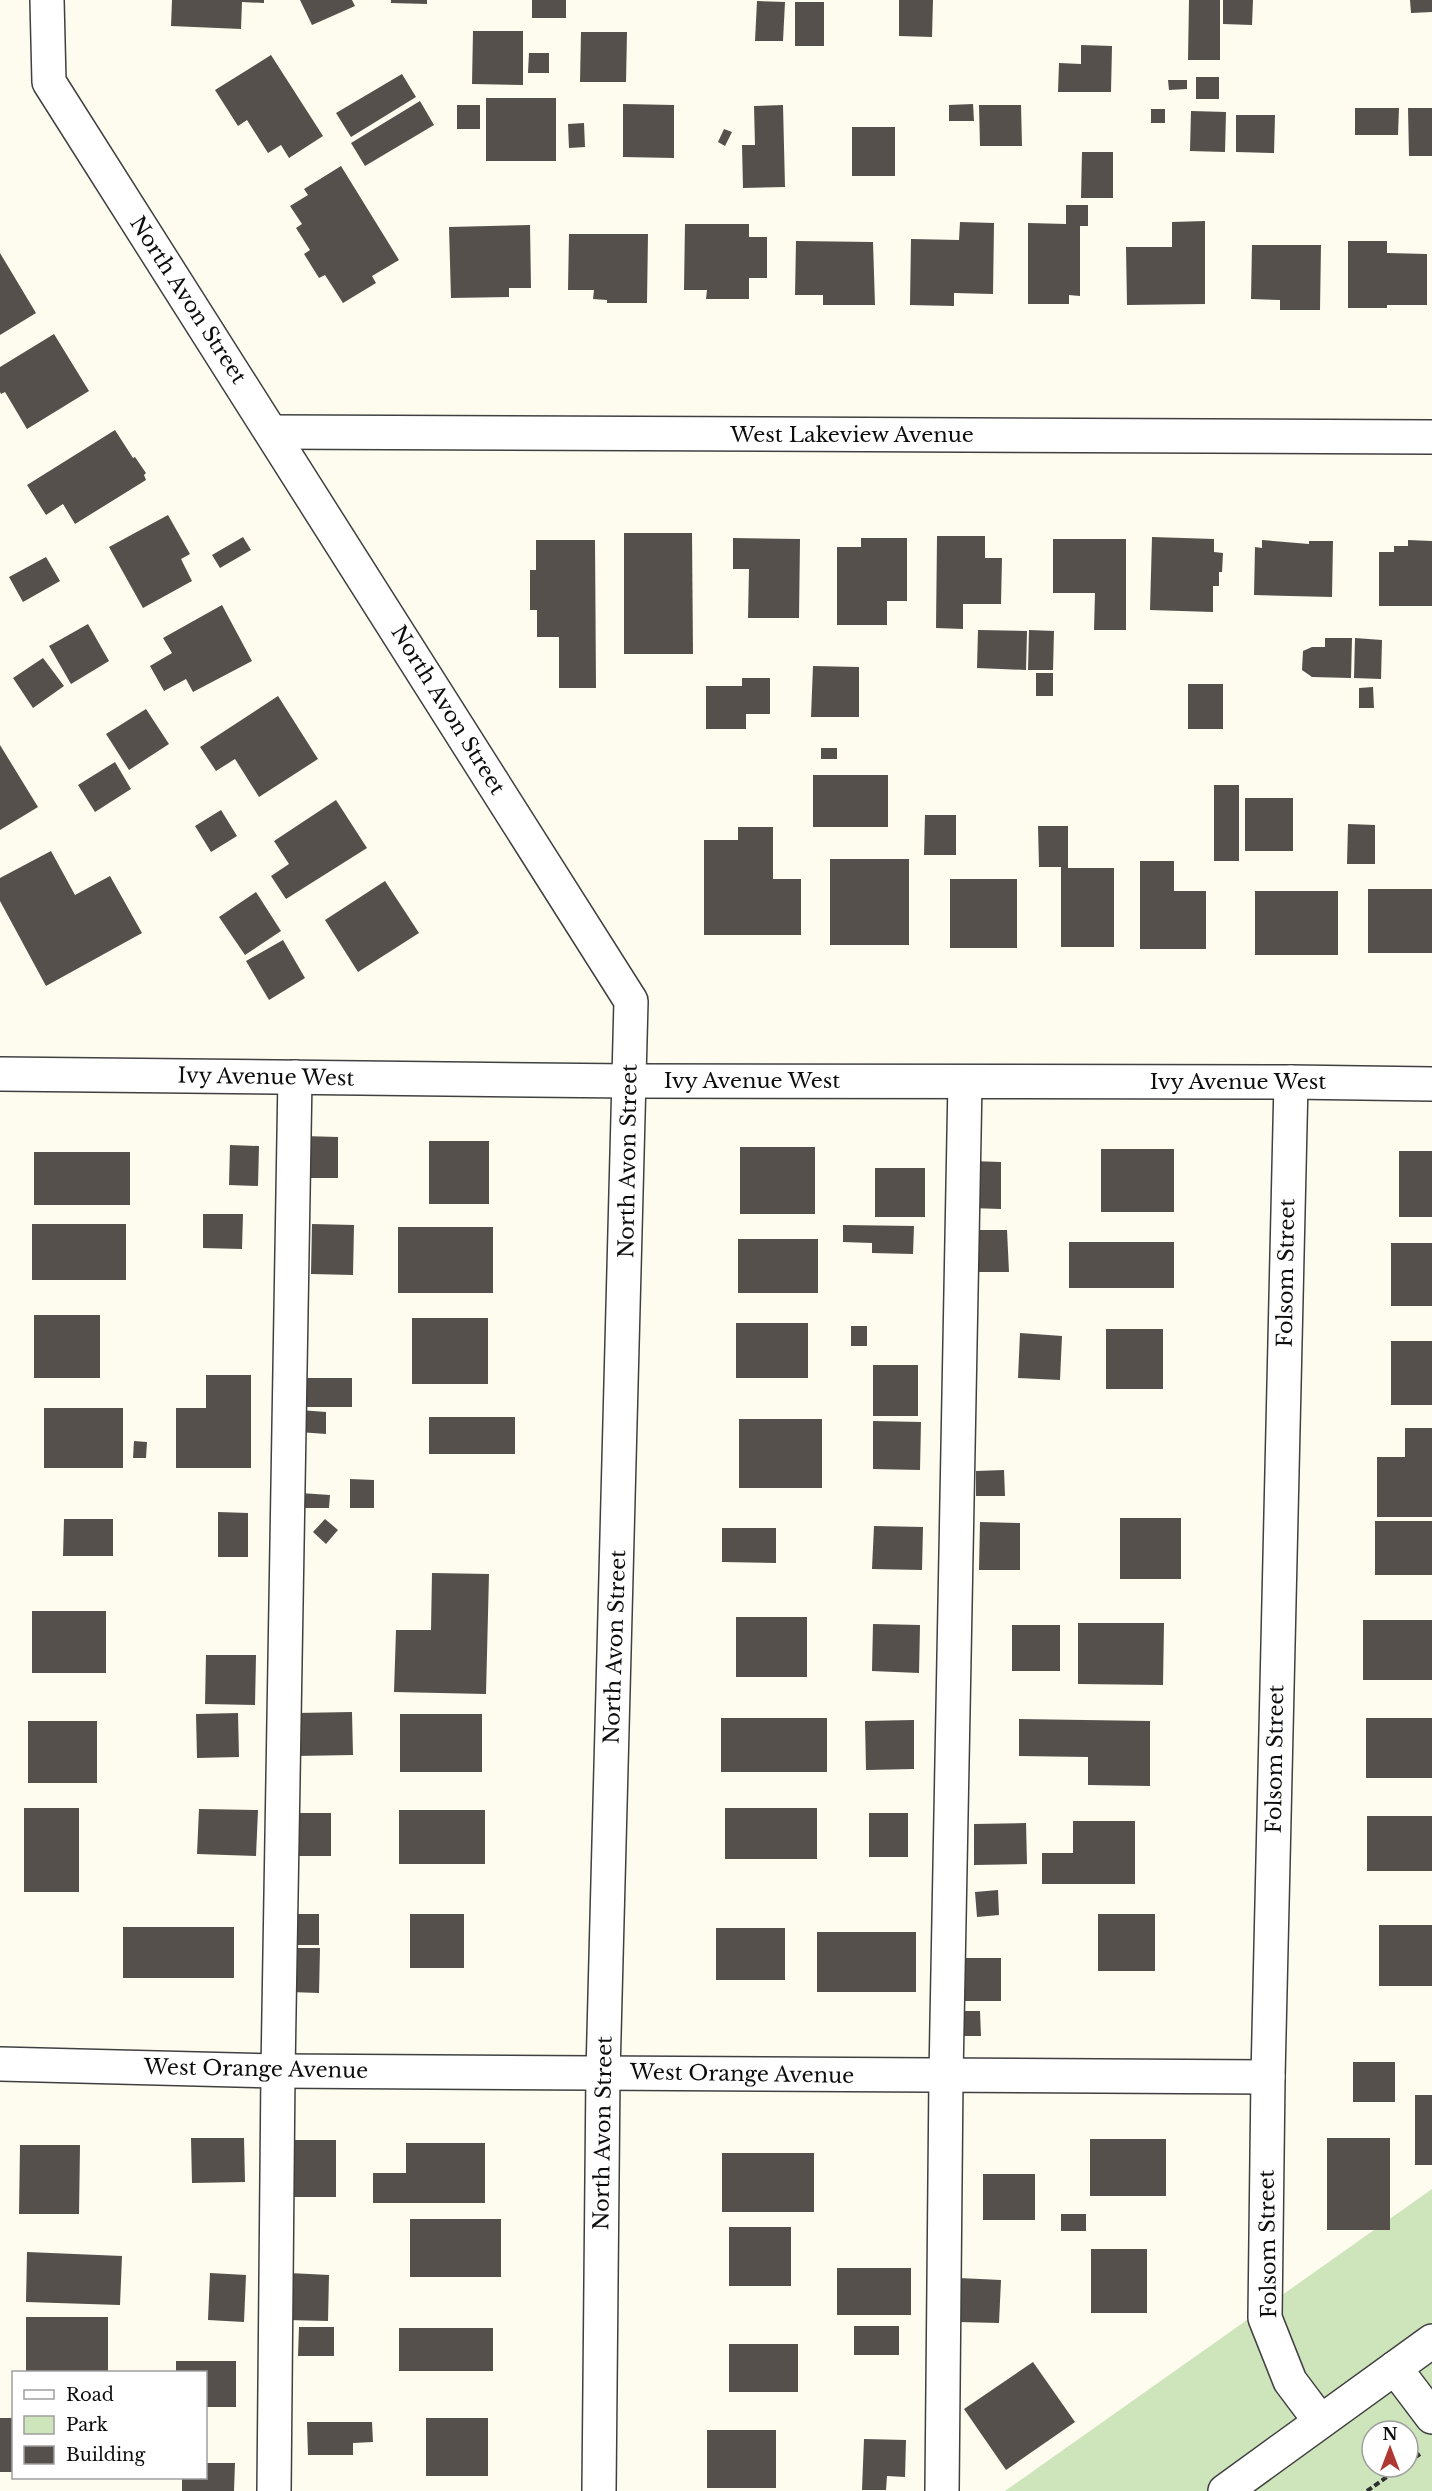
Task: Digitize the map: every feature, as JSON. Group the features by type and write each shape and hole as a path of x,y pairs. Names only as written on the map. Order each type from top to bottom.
{"street":[{"name":"North Avon Street","path":"48,0 49,82 631,1001 603,2073 599,2491"},
{"name":"West Lakeview Avenue","path":"272,432 1432,437"},
{"name":"Ivy Avenue West","path":"0,1074 630,1081 1432,1084"},
{"path":"274,2491 278,2071 295,1077"},
{"path":"942,2491 946,2076 965,1082"},
{"name":"Folsom Street","path":"1291,1082 1268,2077 1265,2318 1290,2381 1320,2421"},
{"name":"West Orange Avenue","path":"0,2064 278,2071 1268,2077"},
{"path":"1225,2491 1432,2341"},
{"path":"1395,2368 1432,2417"}],"path":[{"path":"1367,2491 1384,2479"}],"green space":[{"path":"1432,2189 1432,2491 1005,2491"}],"building":[{"path":"172,0 264,0 264,3 242,2 241,29 171,26"},
{"path":"300,0 352,0 355,6 312,25"},
{"path":"391,0 427,0 427,4 391,3"},
{"path":"532,0 566,0 566,18 532,18"},
{"path":"899,0 933,0 932,37 899,36"},
{"path":"1189,0 1220,0 1220,60 1188,60"},
{"path":"1223,0 1253,0 1252,25 1223,24"},
{"path":"1410,0 1432,0 1432,12 1411,13"},
{"path":"757,1 785,2 783,41 755,41"},
{"path":"795,2 824,2 824,46 795,46"},
{"path":"473,31 523,31 523,85 472,84"},
{"path":"581,32 627,32 626,82 580,82"},
{"path":"1081,45 1112,46 1111,92 1058,92 1059,63 1081,64"},
{"path":"529,53 549,53 549,73 528,73"},
{"path":"271,55 323,136 289,158 281,145 268,153 247,120 238,126 215,90"},
{"path":"402,74 416,97 351,137 336,113"},
{"path":"1196,77 1219,77 1219,99 1196,99"},
{"path":"1168,80 1187,80 1187,89 1169,90"},
{"path":"486,98 556,98 556,161 486,161"},
{"path":"420,101 434,125 365,166 351,143"},
{"path":"623,104 674,105 674,158 623,157"},
{"path":"973,104 974,121 949,121 949,105"},
{"path":"457,105 480,105 480,129 457,129"},
{"path":"783,105 785,187 743,188 742,145 755,145 754,106"},
{"path":"979,105 1021,105 1022,146 980,146"},
{"path":"1355,108 1399,108 1398,135 1355,135"},
{"path":"1408,108 1432,108 1432,156 1409,156"},
{"path":"1151,109 1165,109 1165,123 1151,123"},
{"path":"1191,111 1226,112 1225,152 1190,151"},
{"path":"1236,115 1275,115 1274,153 1236,152"},
{"path":"584,123 585,147 569,148 568,124"},
{"path":"852,127 895,127 895,176 852,176"},
{"path":"724,129 732,132 725,146 718,142"},
{"path":"1082,152 1113,152 1113,198 1081,198"},
{"path":"341,166 399,260 372,276 376,283 343,303 325,275 319,278 304,254 310,250 296,228 302,224 290,206 308,195 304,189"},
{"path":"1066,205 1088,205 1088,226 1080,226 1080,296 1069,295 1069,304 1028,304 1028,223 1066,224"},
{"path":"1205,221 1205,304 1127,305 1126,247 1172,247 1172,222"},
{"path":"960,222 994,223 993,294 954,293 954,306 910,305 911,239 959,240"},
{"path":"685,224 749,224 749,237 767,237 767,278 749,278 749,299 706,299 707,290 684,290"},
{"path":"530,225 531,288 509,288 509,297 451,298 449,227"},
{"path":"569,234 648,234 647,303 607,303 607,300 593,299 594,290 568,290"},
{"path":"796,241 873,242 875,305 823,305 823,295 795,295"},
{"path":"1348,241 1387,241 1387,253 1427,254 1427,305 1348,308"},
{"path":"1252,245 1321,245 1320,310 1280,310 1280,300 1251,299"},
{"path":"0,253 36,313 0,335"},
{"path":"54,334 89,391 27,429 5,392 1,394 0,392 0,367"},
{"path":"115,430 146,473 144,475 146,480 75,524 63,504 46,515 27,485"},
{"path":"168,515 190,554 181,559 192,581 143,608 109,547"},
{"path":"624,533 692,533 693,654 624,654"},
{"path":"937,536 985,536 985,558 1002,558 1001,604 963,604 963,629 936,628"},
{"path":"243,537 251,550 220,568 212,555"},
{"path":"1152,537 1214,539 1214,552 1223,553 1219,586 1213,586 1213,612 1150,610"},
{"path":"733,538 800,539 799,618 748,618 749,569 733,569"},
{"path":"861,538 907,538 907,601 887,601 887,625 837,625 837,547 861,547"},
{"path":"1053,539 1126,539 1126,630 1094,630 1095,593 1053,593"},
{"path":"536,540 595,540 596,688 559,688 559,637 537,637 537,610 530,610 530,570 536,570"},
{"path":"1262,540 1309,544 1309,541 1333,541 1332,597 1254,595 1255,547 1262,548"},
{"path":"1408,540 1432,541 1432,606 1379,606 1379,552 1394,552 1394,546 1408,546"},
{"path":"46,557 60,581 23,602 9,577"},
{"path":"222,605 252,661 193,692 186,679 164,691 150,666 172,653 163,638"},
{"path":"88,624 109,661 71,684 49,646"},
{"path":"978,630 1027,631 1026,670 977,668"},
{"path":"1029,630 1054,631 1053,670 1028,670"},
{"path":"1325,638 1352,638 1351,678 1312,677 1302,670 1303,651 1312,647 1325,647"},
{"path":"1355,638 1382,640 1381,679 1354,678"},
{"path":"43,658 64,686 33,708 13,678"},
{"path":"813,666 859,667 859,717 811,717"},
{"path":"1036,673 1053,673 1053,696 1036,696"},
{"path":"742,678 770,678 770,714 746,714 746,729 706,729 706,686 742,686"},
{"path":"1188,684 1223,684 1223,729 1188,729"},
{"path":"1373,687 1374,708 1359,708 1359,688"},
{"path":"278,696 318,759 259,797 235,759 216,771 200,747"},
{"path":"146,709 169,744 129,770 106,734"},
{"path":"0,745 38,807 0,830"},
{"path":"821,748 837,748 837,759 821,759"},
{"path":"115,762 131,789 95,812 78,785"},
{"path":"813,775 888,775 888,827 813,827"},
{"path":"1214,785 1239,785 1239,861 1214,861"},
{"path":"1245,798 1293,798 1293,851 1245,851"},
{"path":"336,800 367,848 286,899 271,876 289,864 274,841"},
{"path":"221,810 237,836 211,852 195,826"},
{"path":"925,815 956,815 956,855 924,855"},
{"path":"1348,824 1375,825 1375,864 1347,864"},
{"path":"1038,826 1068,826 1068,868 1114,868 1114,947 1061,947 1061,867 1039,867"},
{"path":"738,827 773,827 773,879 801,879 801,935 704,935 704,840 738,840"},
{"path":"51,851 75,895 110,876 142,933 46,986 0,901 0,878"},
{"path":"830,859 909,859 909,945 830,945"},
{"path":"1140,861 1174,861 1174,891 1206,891 1206,949 1140,949"},
{"path":"950,879 1017,879 1017,948 950,948"},
{"path":"385,881 419,933 358,972 325,920"},
{"path":"1368,889 1432,889 1432,953 1368,953"},
{"path":"1255,891 1338,891 1338,955 1255,955"},
{"path":"256,892 281,931 245,955 219,917"},
{"path":"283,940 305,978 269,1000 246,961"},
{"path":"303,1136 338,1137 338,1178 303,1178"},
{"path":"429,1141 489,1141 489,1204 429,1204"},
{"path":"230,1145 259,1146 258,1186 229,1185"},
{"path":"740,1147 815,1147 815,1214 740,1214"},
{"path":"1101,1149 1174,1149 1174,1212 1101,1212"},
{"path":"1399,1151 1432,1151 1432,1217 1399,1217"},
{"path":"34,1152 130,1152 130,1205 34,1205"},
{"path":"971,1161 1001,1162 1001,1209 970,1208"},
{"path":"875,1168 925,1168 925,1217 875,1217"},
{"path":"203,1214 243,1214 242,1249 203,1248"},
{"path":"32,1224 126,1224 126,1280 32,1280"},
{"path":"312,1224 354,1225 353,1275 311,1274"},
{"path":"843,1225 914,1226 913,1254 872,1253 872,1243 843,1242"},
{"path":"398,1227 493,1227 493,1293 398,1293"},
{"path":"971,1230 1007,1230 1009,1272 972,1272"},
{"path":"738,1239 818,1239 818,1293 738,1293"},
{"path":"1069,1242 1174,1242 1174,1288 1069,1288"},
{"path":"1391,1243 1432,1243 1432,1306 1391,1306"},
{"path":"34,1315 100,1315 100,1378 34,1378"},
{"path":"412,1318 488,1318 488,1384 412,1384"},
{"path":"736,1323 808,1323 808,1378 736,1378"},
{"path":"851,1326 867,1326 867,1346 851,1346"},
{"path":"1106,1329 1163,1329 1163,1389 1106,1389"},
{"path":"1020,1333 1062,1336 1060,1380 1018,1378"},
{"path":"1391,1341 1432,1341 1432,1405 1391,1405"},
{"path":"873,1365 918,1365 918,1416 873,1416"},
{"path":"206,1375 251,1375 251,1468 176,1468 176,1408 206,1408"},
{"path":"306,1378 352,1378 352,1407 306,1407"},
{"path":"44,1408 123,1408 123,1468 44,1468"},
{"path":"300,1410 326,1412 326,1434 299,1432"},
{"path":"429,1417 515,1417 515,1454 429,1454"},
{"path":"739,1419 822,1419 822,1488 739,1488"},
{"path":"873,1421 921,1422 920,1470 873,1469"},
{"path":"1405,1428 1432,1428 1432,1517 1377,1517 1377,1457 1405,1457"},
{"path":"134,1441 147,1442 146,1458 133,1458"},
{"path":"1004,1470 1005,1496 976,1496 976,1471"},
{"path":"350,1479 374,1480 374,1508 350,1508"},
{"path":"300,1493 330,1495 329,1508 299,1508"},
{"path":"218,1512 248,1513 248,1557 218,1557"},
{"path":"1120,1518 1181,1518 1181,1579 1120,1579"},
{"path":"64,1519 113,1519 113,1556 63,1556"},
{"path":"325,1519 338,1530 326,1544 313,1532"},
{"path":"1375,1521 1432,1521 1432,1575 1375,1575"},
{"path":"980,1522 1020,1523 1020,1570 979,1570"},
{"path":"874,1526 923,1527 922,1570 872,1569"},
{"path":"722,1528 776,1528 776,1563 722,1562"},
{"path":"432,1573 489,1574 486,1694 394,1692 396,1630 431,1630"},
{"path":"32,1611 106,1611 106,1673 32,1673"},
{"path":"736,1617 807,1617 807,1677 736,1677"},
{"path":"1363,1620 1432,1620 1432,1680 1363,1680"},
{"path":"1078,1623 1164,1623 1163,1685 1078,1684"},
{"path":"873,1624 920,1625 919,1673 872,1671"},
{"path":"1012,1625 1060,1625 1060,1671 1012,1671"},
{"path":"206,1655 256,1655 255,1705 205,1704"},
{"path":"352,1712 353,1755 296,1756 296,1713"},
{"path":"238,1713 239,1757 197,1758 196,1714"},
{"path":"400,1714 482,1714 482,1772 400,1772"},
{"path":"721,1718 827,1718 827,1772 721,1772"},
{"path":"1366,1718 1432,1718 1432,1778 1366,1778"},
{"path":"1019,1719 1150,1721 1150,1786 1088,1785 1088,1757 1019,1756"},
{"path":"914,1720 914,1769 866,1770 865,1721"},
{"path":"28,1721 97,1721 97,1783 28,1783"},
{"path":"24,1808 79,1808 79,1892 24,1892"},
{"path":"725,1808 817,1808 817,1859 725,1859"},
{"path":"199,1809 258,1810 256,1856 197,1854"},
{"path":"399,1810 485,1810 485,1864 399,1864"},
{"path":"293,1813 331,1813 331,1856 293,1856"},
{"path":"869,1813 908,1813 908,1857 869,1857"},
{"path":"1367,1816 1432,1816 1432,1871 1367,1871"},
{"path":"1073,1821 1135,1821 1135,1884 1042,1884 1042,1853 1073,1853"},
{"path":"1026,1823 1027,1864 974,1865 974,1824"},
{"path":"998,1890 999,1915 977,1917 975,1892"},
{"path":"293,1914 319,1914 319,1945 293,1945"},
{"path":"410,1914 464,1914 464,1968 410,1968"},
{"path":"1098,1914 1155,1914 1155,1971 1098,1971"},
{"path":"1379,1925 1432,1925 1432,1986 1379,1986"},
{"path":"123,1927 234,1927 234,1978 123,1978"},
{"path":"716,1928 785,1928 785,1980 716,1980"},
{"path":"817,1932 916,1932 916,1992 817,1992"},
{"path":"291,1948 320,1948 319,1993 290,1992"},
{"path":"956,1958 1001,1958 1001,2001 956,2001"},
{"path":"964,2011 980,2011 981,2036 964,2036"},
{"path":"1353,2062 1395,2062 1395,2102 1353,2102"},
{"path":"1415,2095 1432,2095 1432,2165 1415,2165"},
{"path":"191,2138 244,2138 245,2182 192,2183"},
{"path":"1327,2138 1390,2138 1390,2230 1327,2230"},
{"path":"1090,2139 1166,2139 1166,2196 1090,2196"},
{"path":"286,2140 336,2140 336,2197 286,2197"},
{"path":"406,2143 485,2143 485,2203 373,2203 373,2173 406,2173"},
{"path":"20,2145 80,2145 79,2214 19,2214"},
{"path":"722,2153 814,2153 814,2212 722,2212"},
{"path":"983,2174 1035,2174 1035,2220 983,2220"},
{"path":"1061,2214 1086,2214 1086,2231 1061,2231"},
{"path":"410,2219 501,2219 501,2277 410,2277"},
{"path":"729,2227 791,2227 791,2286 729,2286"},
{"path":"1091,2249 1147,2249 1147,2313 1091,2313"},
{"path":"27,2252 122,2256 120,2305 26,2302"},
{"path":"837,2268 911,2268 911,2315 837,2315"},
{"path":"210,2273 246,2275 244,2322 208,2320"},
{"path":"289,2273 329,2275 328,2321 287,2320"},
{"path":"959,2278 1001,2280 999,2323 958,2322"},
{"path":"26,2317 108,2317 108,2371 26,2371"},
{"path":"854,2326 899,2326 899,2355 854,2355"},
{"path":"299,2327 334,2327 334,2356 298,2356"},
{"path":"399,2328 493,2328 493,2371 399,2371"},
{"path":"729,2344 798,2344 798,2392 729,2392"},
{"path":"176,2361 236,2361 236,2407 207,2407 207,2371 176,2371"},
{"path":"1033,2362 1075,2422 1006,2470 964,2409"},
{"path":"0,2418 12,2418 12,2472 0,2472"},
{"path":"426,2418 488,2418 488,2476 426,2476"},
{"path":"307,2422 372,2422 373,2442 353,2443 353,2455 308,2455"},
{"path":"707,2430 776,2430 776,2488 707,2488"},
{"path":"864,2439 906,2440 905,2477 887,2476 886,2490 862,2490"},
{"path":"207,2463 235,2463 234,2491 182,2491 182,2479 207,2479"}]}
